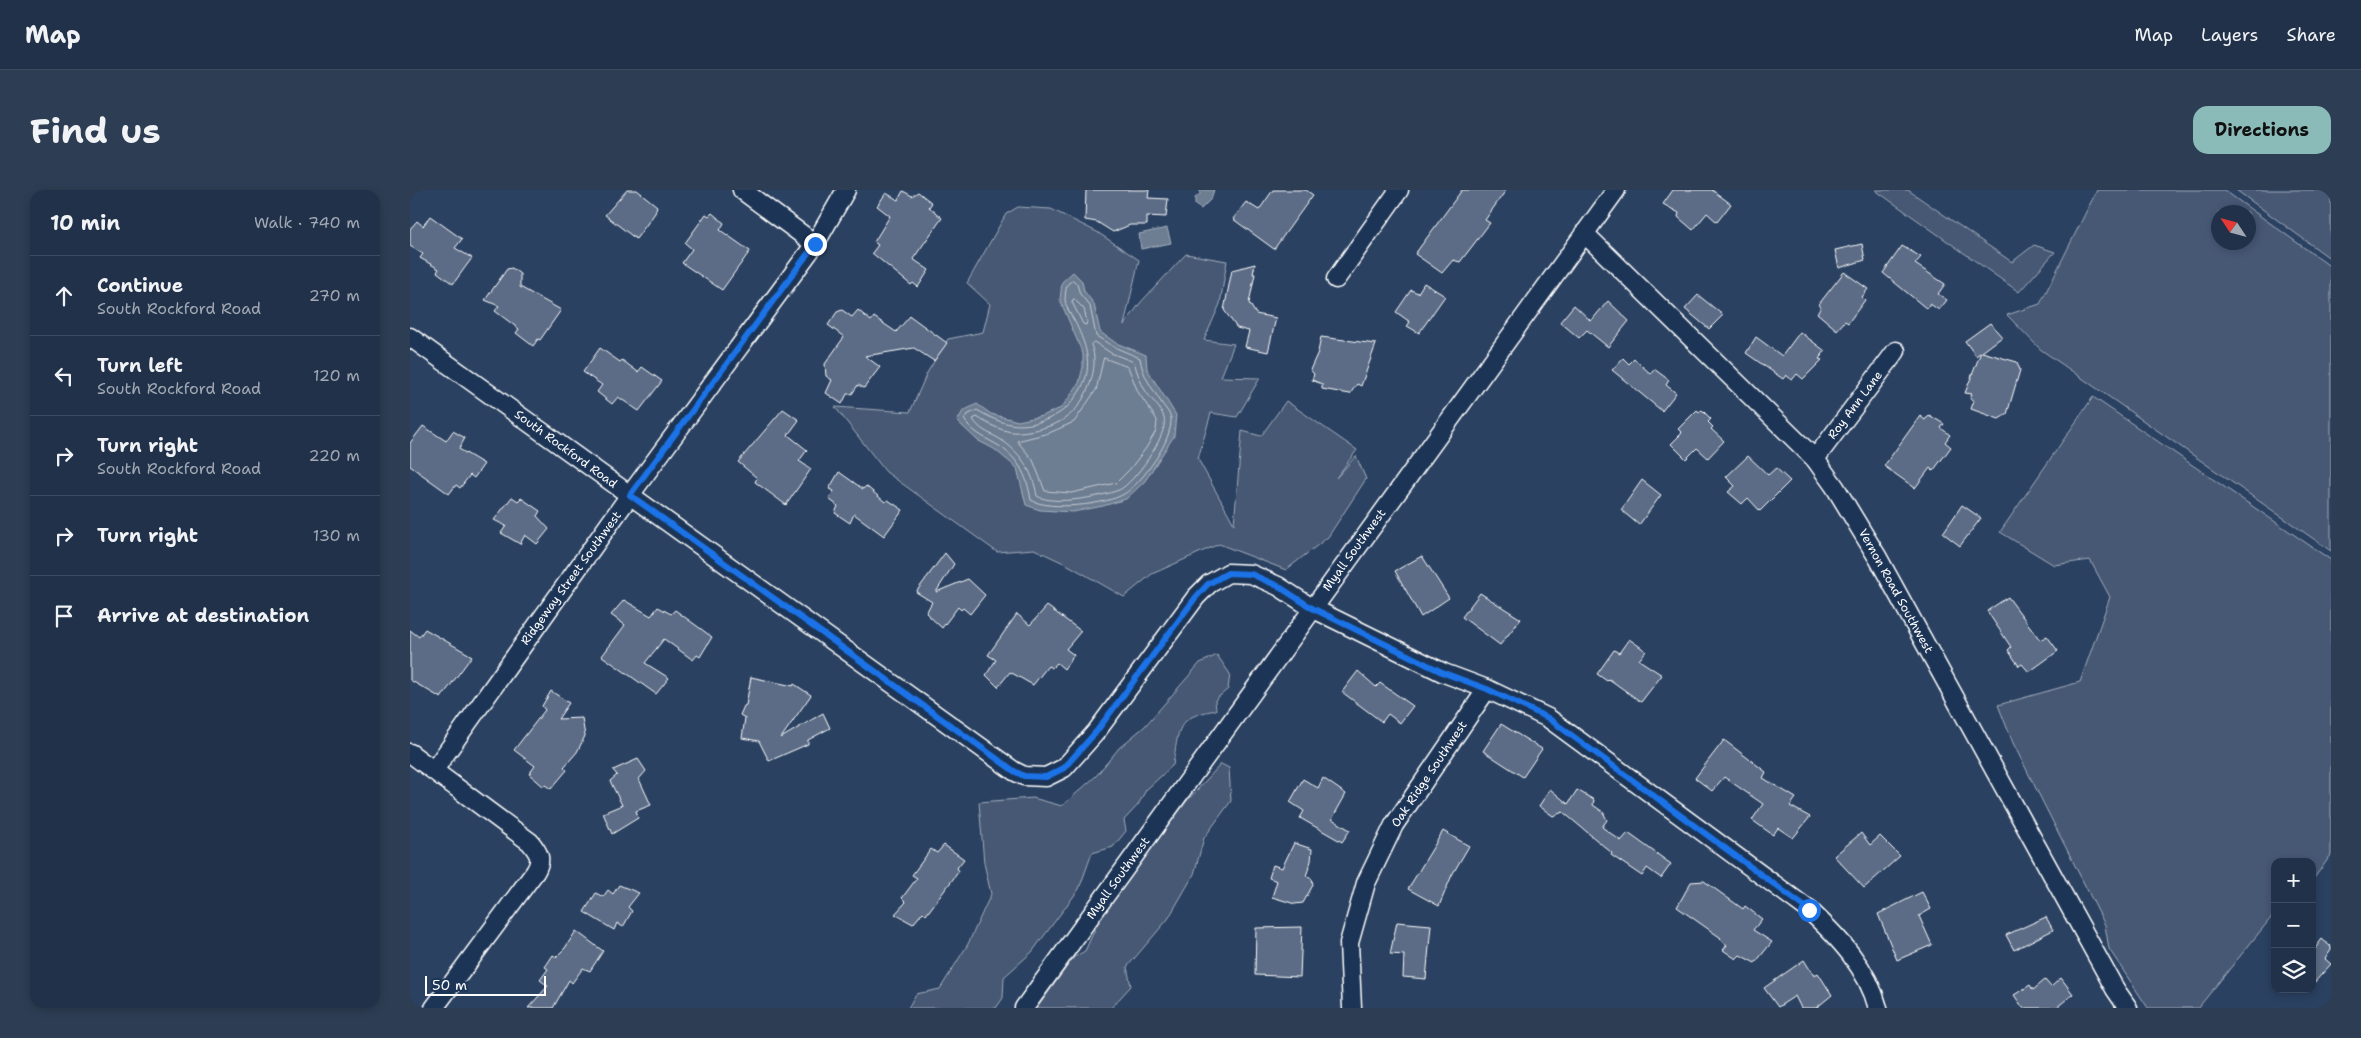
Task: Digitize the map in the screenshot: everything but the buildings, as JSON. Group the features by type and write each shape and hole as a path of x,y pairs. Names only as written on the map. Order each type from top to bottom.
{"street":[{"path":"742,190 815,244"},
{"name":"Ridgeway Street Southwest","path":"434,770 630,495 815,244 846,190"},
{"path":"1336,279 1399,190"},
{"name":"Myall Southwest","path":"1024,1008 1616,190"},
{"name":"Vernon Road Southwest","path":"1584,233 1814,459 1835,487 1878,558 2115,989 2128,1008"},
{"name":"South Rockford Road","path":"410,337 998,760 1024,776 1046,777 1064,768 1075,758 1196,597 1218,578 1233,572 1251,574 1278,586 1312,608 1444,673 1487,689 1548,718 1809,910 1842,941 1859,964 1878,1008"},
{"name":"Roy Ann Lane","path":"1814,459 1896,351"},
{"name":"Oak Ridge Southwest","path":"1352,1008 1349,976 1350,943 1366,883 1394,825 1487,689"},
{"path":"410,753 530,842 539,853 540,860 535,872 434,1008"}],"shaded area":[{"path":"1875,190 1908,190 2012,262 2034,245 2055,252 2019,292"},
{"path":"2097,190 2224,190 2245,205 2211,205 2211,250 2256,250 2256,213 2331,267 2331,551 2040,349 2007,315 2040,304"},
{"path":"2236,190 2331,190 2331,259"},
{"path":"1018,207 1051,209 1097,232 1139,260 1124,325 1141,302 1186,254 1227,261 1220,304 1204,340 1234,344 1221,377 1260,378 1237,417 1211,413 1198,459 1234,524 1242,431 1261,436 1286,401 1357,450 1336,478 1356,456 1366,479 1328,537 1286,570 1219,544 1152,574 1124,597 1068,565 1034,549 997,552 886,472 835,407 910,412 927,373 948,339 983,332 990,304 967,283 1006,214"},
{"path":"2093,397 2331,560 2331,855 2316,876 2316,858 2271,858 2271,918 2198,1008 2148,1008 2109,949 2105,925 2013,743 1998,705 2080,682 2110,597 2090,560 2054,565 2000,532"},
{"path":"1217,655 1230,674 1228,689 1215,700 1216,710 1193,716 1181,727 1176,742 1173,765 1146,790 1138,805 1124,820 1126,831 1113,847 1092,853 1079,889 1032,952 1004,977 1003,998 996,1008 908,1008 916,994 940,989 968,944 991,894 984,863 979,802 1033,798 1062,806 1096,776 1119,748 1145,726 1200,663"},
{"path":"1221,764 1229,768 1231,801 1204,838 1194,874 1168,919 1127,967 1131,986 1111,1008 1037,1008 1074,957 1085,951 1101,916 1186,802"}],"water":[{"path":"1200,190 1214,190 1211,199 1201,209 1195,205 1195,198 1200,194"},
{"path":"1167,228 1171,243 1141,249 1139,234"},
{"path":"1073,272 1082,281 1084,291 1094,304 1100,332 1116,343 1146,355 1147,369 1176,415 1174,436 1145,481 1126,499 1073,512 1040,510 1026,505 1017,468 994,449 977,440 957,421 963,411 977,404 991,414 1018,421 1042,416 1061,408 1079,383 1083,367 1083,354 1060,300 1062,282"}],"route":[{"path":"815,244 630,495 1014,771 1024,776 1036,778 1046,777 1064,768 1075,758 1096,732 1196,597 1208,584 1228,573 1251,574 1278,586 1312,608 1444,673 1487,689 1548,718 1809,910"}]}
